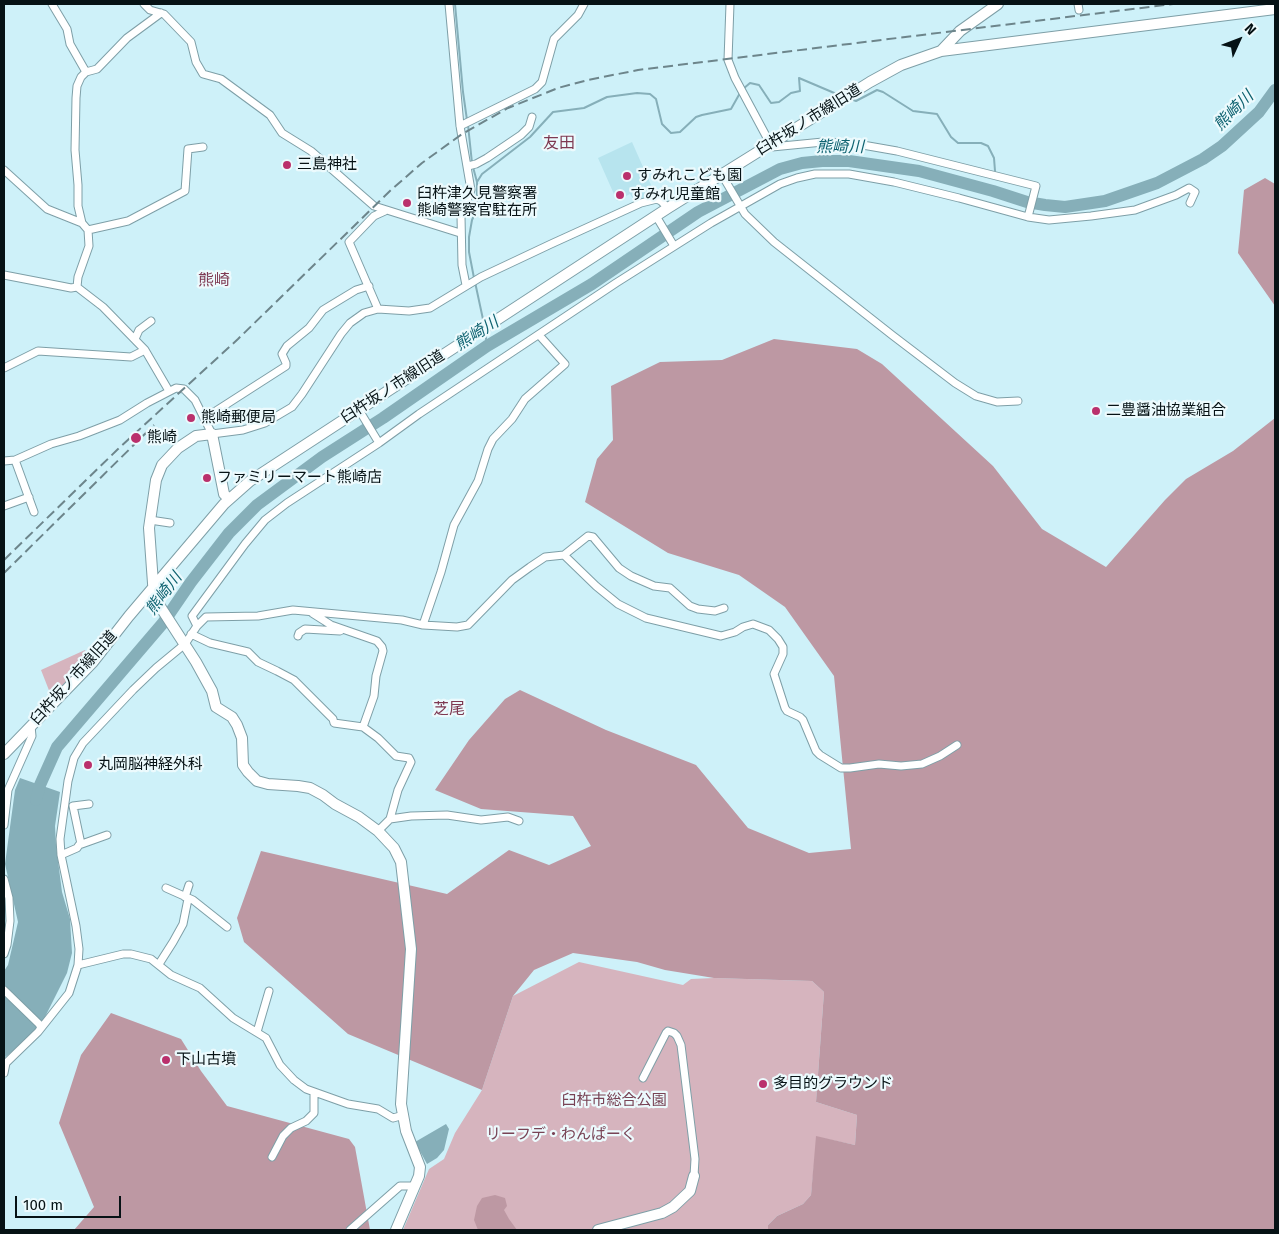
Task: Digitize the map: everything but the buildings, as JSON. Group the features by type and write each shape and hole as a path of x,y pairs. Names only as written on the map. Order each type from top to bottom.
{"street":[{"path":"52,4 67,29 70,44 86,72"},
{"path":"144,4 150,10 164,14 190,42 196,62 203,74 221,79 270,115 282,133 311,152 374,206 460,233"},
{"path":"449,4 471,166 470,190 461,216 460,233 462,265 467,284"},
{"path":"465,124 535,89 542,82 554,39 578,14 584,4"},
{"path":"730,4 728,60 770,145 775,148 824,142 856,144 897,151 1036,186 1029,216"},
{"name":"臼杵坂ノ市線旧道","path":"4,754 93,662 153,593 229,499 250,481 360,412 492,323 658,219 668,208 724,178 770,145 849,95 902,64 941,51 960,31 998,4"},
{"path":"941,51 1274,10"},
{"path":"76,287 89,246 88,230 82,223 78,206 75,150 77,86 81,77 86,72 97,69 127,38 161,13"},
{"path":"471,166 487,158 521,135 529,128 532,117"},
{"path":"88,230 128,222 185,191 188,150 203,147"},
{"path":"4,170 47,209 82,223"},
{"path":"197,626 192,616 265,520 287,503 674,245 789,180 815,174 837,173 894,182 1049,220 1135,210 1176,195 1189,188 1194,192 1190,203"},
{"path":"724,178 745,214 774,242 812,274 976,396 997,402 1018,401"},
{"path":"396,1230 415,1186 420,1167 406,1131 401,1104 411,949 401,862 394,848 378,831 359,817 310,788 268,784 257,781 243,765 242,738 238,724 232,717 216,707 212,691 153,593 149,543 156,480 162,465 178,448 196,436 243,430 264,423 292,407 350,323 364,313 378,309 409,311 430,308 480,277 641,203 657,199 668,208"},
{"path":"378,309 349,242 374,216 385,210"},
{"path":"658,219 674,245"},
{"path":"4,275 72,288 76,287 103,307 146,350 169,391"},
{"path":"205,418 286,366 282,354 287,346 309,328 323,310 356,290 369,286"},
{"path":"135,339 138,330 151,321"},
{"path":"423,625 454,525 478,482 493,439 512,419 525,399 565,364 539,334"},
{"path":"4,368 38,351 131,357 146,350"},
{"path":"4,461 15,460 51,444 79,436 120,420 169,391 180,388 188,391 205,418 212,434 224,494 229,499"},
{"path":"360,412 378,443"},
{"path":"15,460 34,512"},
{"path":"4,506 29,497"},
{"path":"152,521 170,523"},
{"path":"4,1073 6,1063 69,993 78,965 79,949 76,926 61,855 61,828 68,781 74,758 83,743 144,678 182,640 191,634 206,617 258,616 293,610 402,620 423,625 457,627 468,625 512,580 545,557 564,554 588,536 593,537 619,568 631,576 654,586 670,588 690,606 715,610 724,608"},
{"path":"564,554 596,586 618,604 646,618 721,636 754,624 769,630 778,639 783,648 783,654 774,674 785,708 791,714 803,720 816,751 841,768 879,764 900,766 922,764 940,756 957,745"},
{"path":"312,613 324,622 377,641 382,647 383,651 376,676 374,696 362,727"},
{"path":"298,636 305,629 346,631"},
{"path":"191,634 210,643 247,651 258,662 294,680 334,723 362,727 378,738 396,756 409,758 411,761 398,790 390,819 378,831"},
{"path":"4,825 8,790 32,736 31,726"},
{"path":"81,844 73,806 89,804"},
{"path":"390,819 446,815 481,820 508,817 519,822"},
{"path":"61,855 77,848 81,844 107,834"},
{"path":"4,879 9,898 10,914 4,954"},
{"path":"159,964 182,924 189,885"},
{"path":"166,888 194,900 227,927"},
{"path":"78,965 131,954 151,959 171,975 200,988 233,1018 266,1038 280,1065 294,1080 306,1089 348,1104 378,1109 393,1118 404,1115"},
{"path":"4,990 40,1026"},
{"path":"257,1032 270,991"},
{"path":"598,1230 662,1213 673,1207 690,1191 694,1176 695,1158 681,1045 677,1036 671,1031 666,1033 643,1078"},
{"path":"272,1157 280,1139 286,1132 302,1124 314,1113 314,1093"},
{"path":"350,1230 400,1186 415,1186"}],"shaded area":[{"name":"すみれこども園","path":"632,142 655,194 635,202 630,194 617,201 598,158"},
{"path":"1265,178 1275,184 1275,306 1238,253 1244,190"},
{"path":"774,339 857,349 882,364 993,466 1042,529 1106,567 1186,479 1233,451 1275,418 1275,1230 768,1230 768,1225 777,1216 803,1204 811,1195 816,1136 855,1145 857,1115 816,1102 824,992 812,981 714,978 665,970 637,962 573,953 534,970 513,996 482,1090 348,1034 244,942 237,918 261,851 447,894 509,850 549,865 591,846 573,816 481,809 435,790 469,740 505,699 520,690 606,730 696,765 748,828 809,853 851,849 834,676 785,607 739,575 668,553 585,502 597,459 613,440 611,386 660,362 722,360"},
{"path":"20,778 60,792 55,826 56,845 62,892 70,919 72,953 67,973 45,1017 29,1038 4,1058 4,971 8,965 18,922 5,864 15,790"},
{"path":"111,1013 181,1039 201,1071 227,1106 349,1139 355,1147 370,1230 74,1230 94,1207 59,1123 81,1055"},
{"path":"446,1124 449,1129 444,1150 437,1158 427,1164 415,1142"},
{"path":"495,1195 505,1198 507,1206 504,1210 517,1230 478,1230 474,1220 477,1206 482,1198"}],"green space":[{"path":"85,650 88,658 52,698 41,670"},
{"name":"臼杵市総合公園","path":"579,962 683,985 691,979 714,978 812,981 824,992 816,1102 857,1115 855,1145 817,1137 811,1195 803,1204 777,1216 768,1225 768,1230 403,1230 429,1169 444,1159 455,1133 482,1090 513,996"}],"waterway":[{"path":"455,4 467,120"},
{"path":"743,89 750,83 759,85 771,103 779,102 791,93 800,91 799,78 839,95"},
{"path":"851,99 856,101 877,90 913,111 937,114 951,137 958,143 981,143 988,146 994,158 995,171"},
{"name":"熊崎川","path":"36,800 40,785 57,747 163,623 191,582 229,533 257,505 322,457 383,418 487,346 592,284 698,212 780,169 802,163 822,161 849,161 919,171 1027,202 1045,205 1065,207 1105,201 1157,183 1203,159 1222,146 1259,112 1275,90"},
{"path":"477,182 482,174 530,137 553,112 584,108 607,97 637,93 650,94 656,99 662,124 671,133 680,132 696,117 731,109 740,93"},
{"path":"468,125 472,163"},
{"path":"473,167 477,182 477,209 472,220 469,252 474,278"},
{"path":"475,282 484,324"},
{"path":"485,331 487,346"}],"railway":[{"path":"4,560 118,449 238,339 391,190 422,163 462,134 508,108 558,88 638,70 1173,4"},
{"path":"4,573 154,425"}],"place":[{"name":"三島神社","path":"287,165"},
{"name":"すみれこども園","path":"627,176"},
{"name":"すみれ児童館","path":"620,195"},
{"name":"臼杵津久見警察署 熊崎警察官駐在所","path":"407,203"},
{"name":"二豊醤油協業組合","path":"1096,411"},
{"name":"熊崎郵便局","path":"191,418"},
{"name":"熊崎","path":"136,438"},
{"name":"ファミリーマート熊崎店","path":"207,478"},
{"name":"丸岡脳神経外科","path":"88,765"},
{"name":"下山古墳","path":"166,1060"},
{"name":"多目的グラウンド","path":"763,1084"}],"district":[{"name":"友田","path":"559,144"},
{"name":"熊崎","path":"214,281"},
{"name":"芝尾","path":"449,710"}],"park label":[{"name":"リーフデ・わんぱーく","path":"561,1135"}]}
